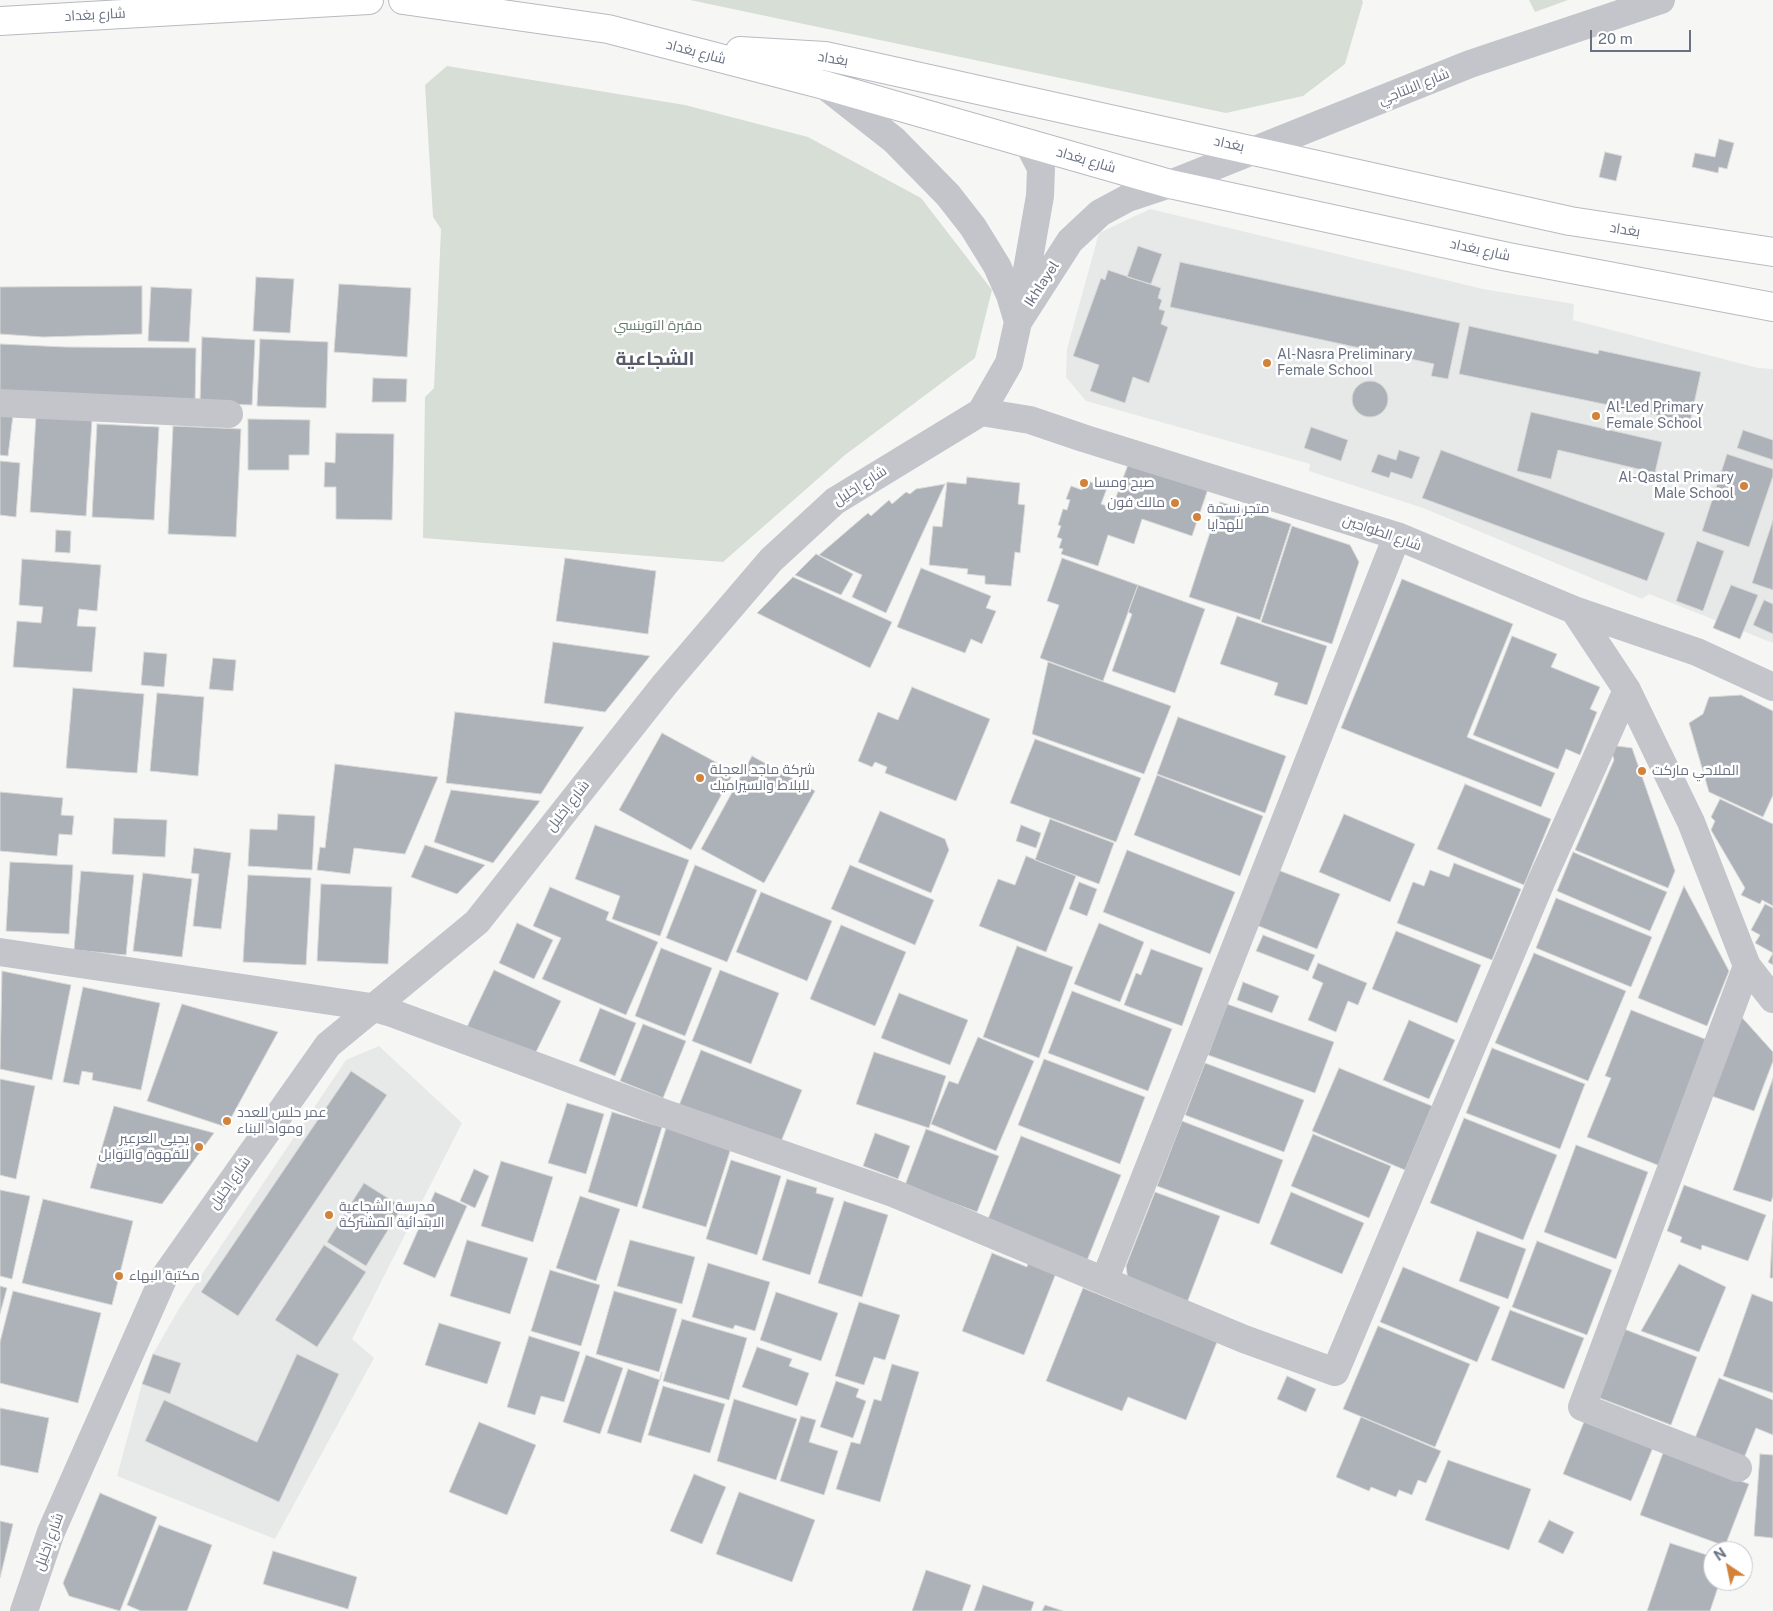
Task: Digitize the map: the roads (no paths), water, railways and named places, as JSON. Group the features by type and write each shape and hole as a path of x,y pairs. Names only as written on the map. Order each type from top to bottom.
{"main road":[{"name":"شارع بغداد","path":"0,22 369,0"},
{"name":"شارع بغداد","path":"402,0 608,29 824,85 1170,184 1508,257 1773,307"},
{"name":"بغداد","path":"684,48 825,56 1570,221 1773,252"}],"street":[{"name":"شارع البلتاجي","path":"1170,184 1470,64 1661,0"},
{"name":"شارع إخليل","path":"24,1611 51,1532 162,1278 328,1045 371,1007 477,922 659,691 771,560 835,501 980,412 1009,363 1018,322 1010,295 997,266 973,227 948,195 894,140 824,85"},
{"name":"Ikhlayel","path":"1018,322 1040,196 1041,168 1028,143"},
{"name":"Ikhlayel","path":"1018,322 1070,241 1100,213 1128,198 1170,184"},
{"path":"0,403 229,414"},
{"name":"شارع الطواحين","path":"980,412 1030,420 1397,536 1574,610 1697,652 1773,687"},
{"path":"1105,1279 1397,536"},
{"path":"1574,610 1627,690 1691,822 1746,966 1773,999"},
{"path":"0,952 371,1007 392,1013 892,1193 1105,1279 1244,1338 1335,1372 1538,891 1627,690"},
{"path":"1738,1468 1582,1406 1746,966"}],"place":[{"name":"Al-Nasra Preliminary Female School","path":"1267,363"},
{"name":"Al-Led Primary Female School","path":"1596,416"},
{"name":"صبح ومسا","path":"1084,483"},
{"name":"Al-Qastal Primary Male School","path":"1744,486"},
{"name":"مالك فون","path":"1175,503"},
{"name":"متجر نسمة للهدايا","path":"1197,517"},
{"name":"الملاحي ماركت","path":"1642,771"},
{"name":"شركة ماجد العجلة للبلاط والسيراميك","path":"700,778"},
{"name":"عمر حلس للعدد ومواد البناء","path":"227,1121"},
{"name":"يحيى العرعير للقهوة والتوابل","path":"199,1147"},
{"name":"مدرسة الشجاعية الابتدائية المشتركة","path":"329,1215"},
{"name":"مكتبة البهاء","path":"119,1276"}],"district":[{"name":"الشجاعية","path":"655,359"}],"park label":[{"name":"مقبرة التوينسي","path":"658,326"}]}
